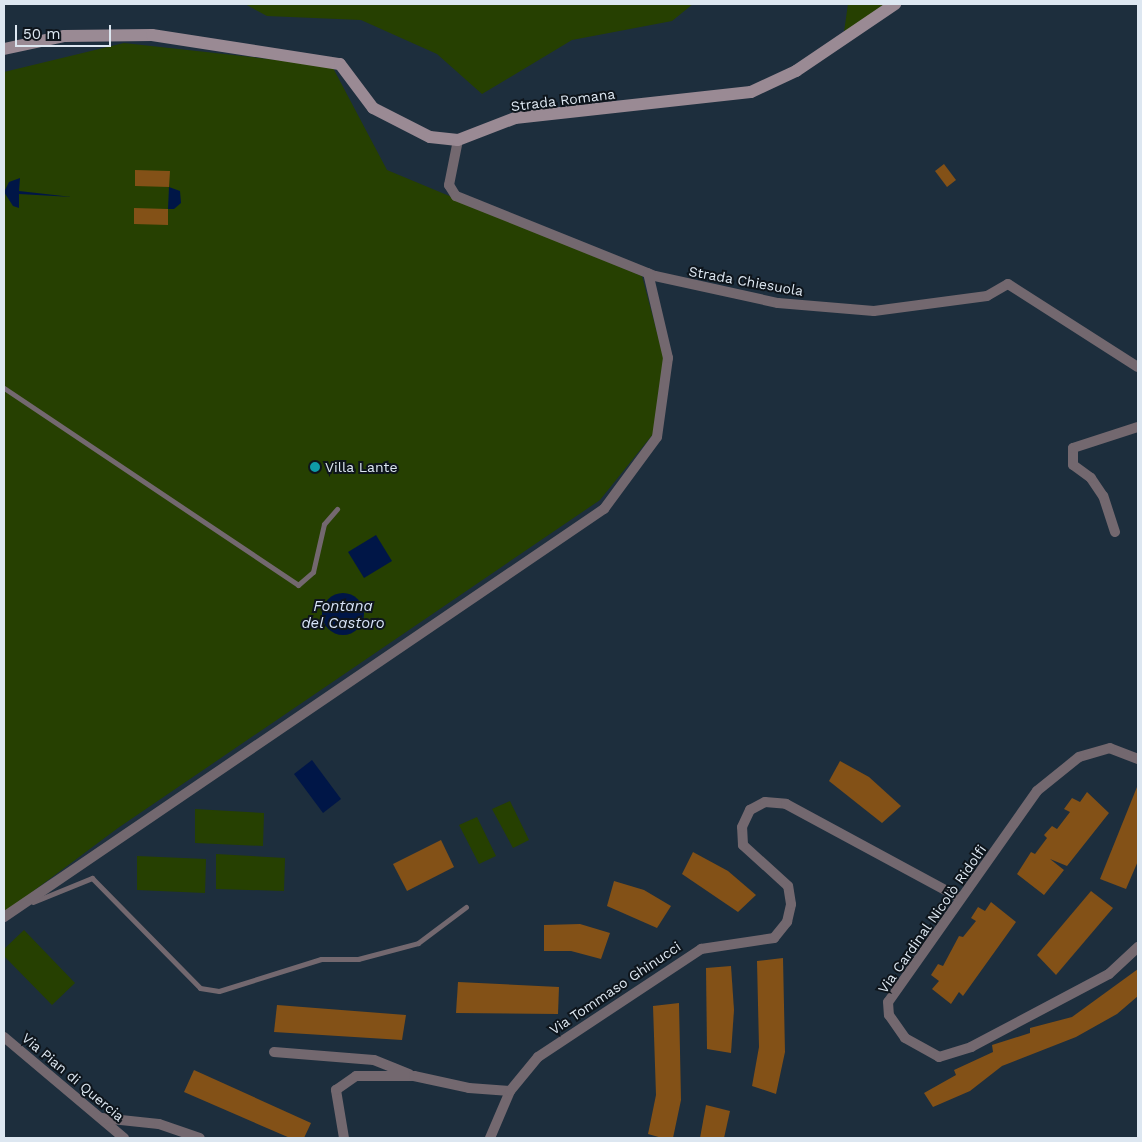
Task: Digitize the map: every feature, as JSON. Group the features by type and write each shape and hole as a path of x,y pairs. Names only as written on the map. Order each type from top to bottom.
{"street":[{"name":"Strada Romana","path":"4,48 64,36 152,35 340,64 373,108 430,137 458,140 515,118 751,92 796,71 895,4"},
{"name":"Strada Chiesuola","path":"458,140 449,185 456,196 648,273 778,303 874,311 987,296 1008,284 1138,367"},
{"path":"8,914 604,509 657,437 668,358 648,273"},
{"path":"1115,532 1103,496 1091,478 1073,465 1073,448 1138,427"},
{"name":"Via Cardinal Nicolò Ridolfi","path":"1138,759 1110,748 1079,757 1037,791 888,1002 889,1015 905,1038 940,1057 970,1047 1109,974 1138,947"},
{"name":"Via Tommaso Ghinucci","path":"490,1138 510,1091 538,1057 701,949 774,938 786,922 791,904 788,886 743,846 742,827 750,810 765,802 786,804 960,898"},
{"name":"Via Pian di Quercia","path":"4,1037 124,1138"},
{"path":"274,1052 374,1060 414,1076"},
{"path":"344,1138 336,1090 346,1080 414,1076 510,1091"},
{"path":"102,1118 158,1124 200,1138"}],"lane":[{"path":"4,388 298,585 313,572 324,524 337,509"},
{"path":"8,914 92,878 200,988 219,992 321,959 358,959 418,943 466,907"}],"green space":[{"path":"245,4 693,4 672,21 572,40 482,94 437,54 361,20 267,16"},
{"path":"848,4 885,4 844,32"},
{"name":"Villa Lante","path":"124,43 332,66 387,170 642,276 664,359 653,434 600,500 118,828 4,913 4,72"},
{"path":"510,801 529,840 513,848 492,809"},
{"path":"195,809 264,813 263,846 195,843"},
{"path":"477,817 496,856 479,864 459,825"},
{"path":"216,854 285,858 284,891 216,889"},
{"path":"137,856 206,859 205,893 137,890"},
{"path":"24,930 75,983 52,1005 4,956 4,949"}],"water":[{"path":"20,178 19,191 72,197 19,194 19,208 13,206 4,192 9,182"},
{"path":"169,187 180,191 181,203 174,209 168,209"},
{"path":"376,535 392,561 364,578 348,552"},
{"name":"Fontana del Castoro","path":"347,593 355,596 361,602 364,614 361,626 355,632 339,635 331,632 325,626 322,610 325,602 331,596"},
{"path":"312,760 341,799 323,813 294,774"}],"building":[{"path":"944,164 956,180 947,187 935,171"},
{"path":"135,170 170,171 169,187 135,186"},
{"path":"134,208 168,209 168,225 134,224"},
{"path":"840,761 869,777 901,806 882,823 829,781"},
{"path":"1137,787 1138,861 1126,889 1100,879"},
{"path":"1087,792 1109,813 1067,866 1050,859 1064,870 1044,895 1017,874 1031,852 1035,854 1047,838 1044,835 1052,826 1057,829 1070,812 1064,809 1072,798 1080,802"},
{"path":"441,840 454,867 407,891 393,864"},
{"path":"693,852 728,871 756,895 738,912 682,874"},
{"path":"614,881 644,890 671,906 657,928 607,906"},
{"path":"1091,891 1113,908 1056,975 1037,955"},
{"path":"991,902 1016,922 963,996 959,992 951,1004 932,989 939,981 931,975 938,964 943,966 959,936 963,937 976,921 971,918 978,907 985,911"},
{"path":"580,924 610,933 601,959 571,951 544,951 544,925"},
{"path":"783,958 785,1052 776,1094 752,1086 759,1047 757,961"},
{"path":"731,966 734,1010 731,1053 707,1049 706,968"},
{"path":"1138,969 1138,996 1117,1014 1076,1037 1002,1066 970,1091 933,1107 924,1093 956,1075 954,1070 993,1052 992,1045 1030,1033 1030,1028 1072,1017"},
{"path":"458,982 559,987 558,1014 456,1013"},
{"path":"679,1003 681,1100 673,1138 662,1138 648,1134 656,1095 653,1006"},
{"path":"277,1005 406,1015 402,1040 274,1032"},
{"path":"194,1070 311,1123 304,1138 290,1138 184,1092"},
{"path":"706,1105 730,1111 724,1138 700,1138"}],"place":[{"name":"Villa Lante","path":"315,467"}]}
